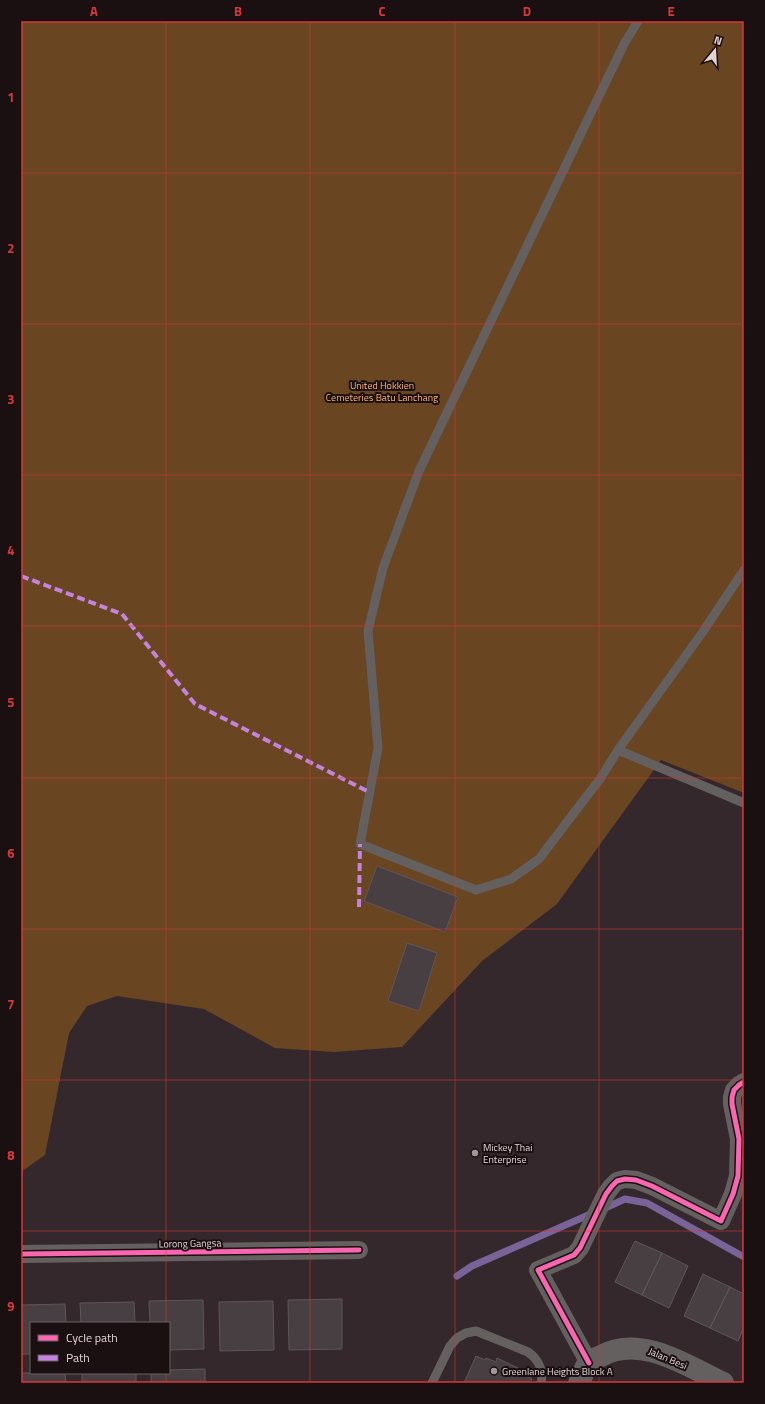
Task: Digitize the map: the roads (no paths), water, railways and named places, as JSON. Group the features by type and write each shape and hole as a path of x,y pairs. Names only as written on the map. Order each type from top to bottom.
{"street":[{"path":"579,1383 589,1362 538,1270 574,1255 580,1248 606,1194 617,1181 625,1179 636,1180 652,1186 721,1221 733,1194 738,1176 738,1139 732,1097 734,1090 744,1082"},
{"name":"Lorong Gangsa","path":"21,1254 359,1250"},
{"name":"Jalan Besi","path":"589,1362 609,1351 626,1348 645,1349 676,1360 723,1383"}],"lane":[{"path":"638,21 620,51 419,471 383,568 368,631 378,748 360,844 476,890 511,880 539,859 600,779 618,750 744,570"},
{"path":"618,750 744,803"},
{"path":"432,1383 450,1346 457,1338 466,1333 476,1332 528,1352 534,1356 540,1366 542,1378 541,1383"}],"waterway":[{"path":"603,1209 625,1199 647,1203 744,1257"},
{"path":"457,1276 472,1266 593,1213"}],"place":[{"name":"Mickey Thai Enterprise","path":"475,1153"},
{"name":"Greenlane Heights Block A","path":"494,1371"}],"park label":[{"name":"United Hokkien Cemeteries Batu Lanchang","path":"382,390"}]}
